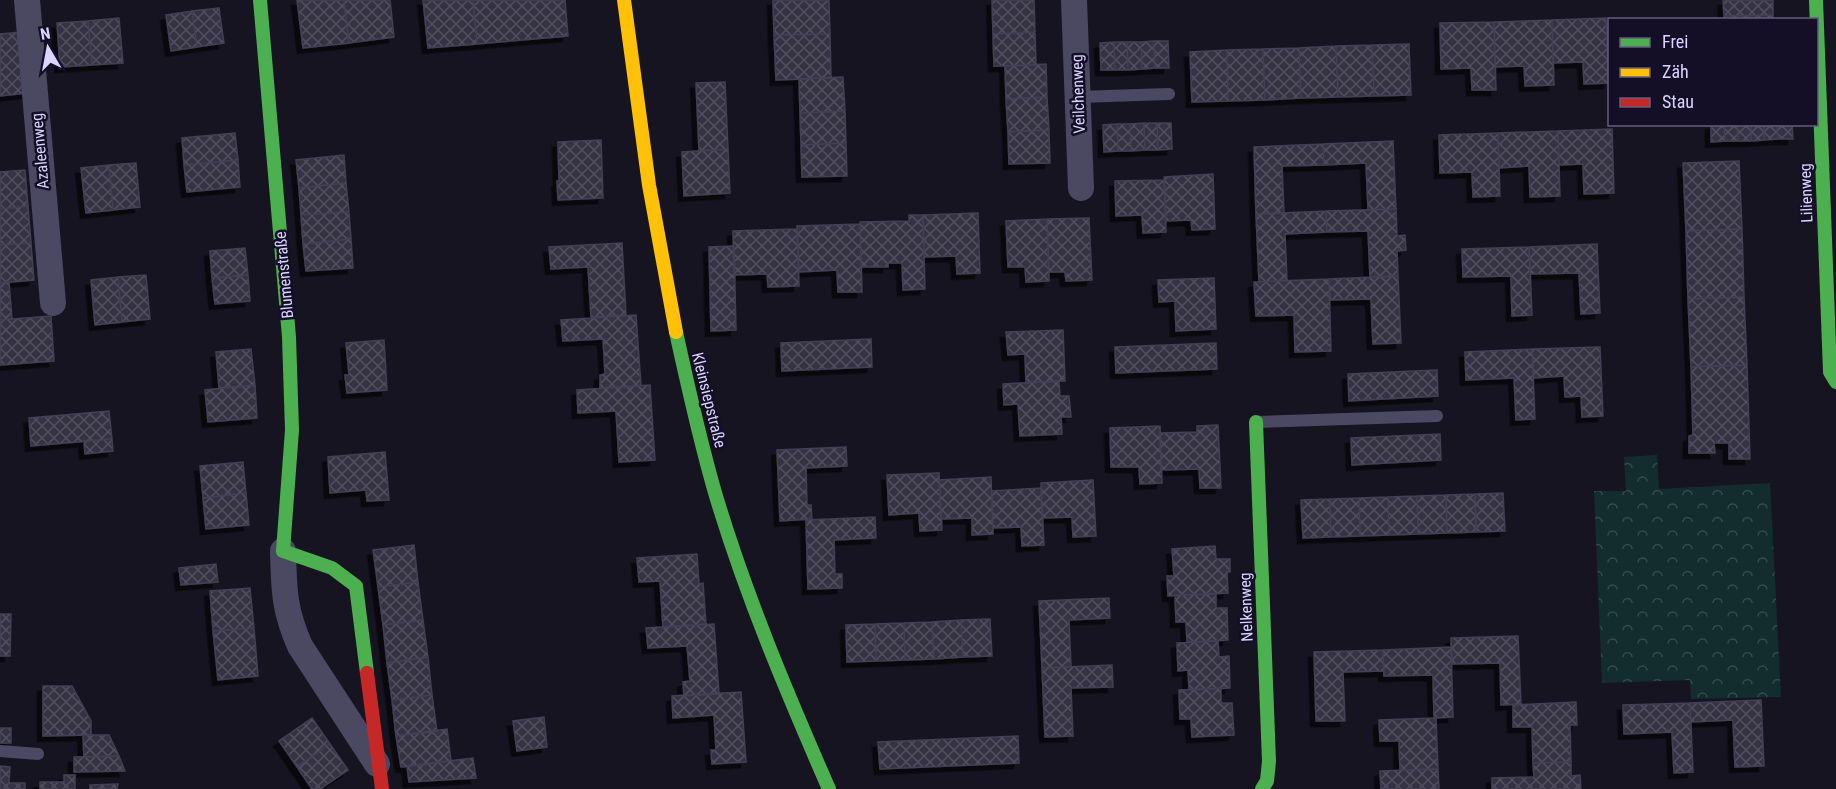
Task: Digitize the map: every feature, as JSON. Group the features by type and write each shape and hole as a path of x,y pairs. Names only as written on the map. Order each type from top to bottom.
{"street":[{"name":"Azaleenweg","path":"27,0 53,303"},
{"name":"Blumenstraße","path":"260,0 289,337 292,430 283,551 284,599 300,646 381,779"},
{"name":"Kleinsiepstraße","path":"624,0 654,219 681,357 714,491 755,611 829,789"},
{"name":"Veilchenweg","path":"1074,0 1081,189"},
{"name":"Lilienweg","path":"1816,0 1817,18"},
{"name":"Lilienweg","path":"1818,53 1830,372 1836,382"},
{"name":"Nelkenweg","path":"1256,422 1269,760 1267,781 1262,789"},
{"name":"Blumenstraße","path":"283,551 338,569 356,586 381,779"}],"lane":[{"path":"1078,97 1169,94"},
{"path":"1256,422 1437,416"},
{"path":"0,751 38,754"}],"green space":[{"path":"1657,455 1659,489 1770,483 1781,697 1691,699 1690,680 1602,683 1594,491 1626,491 1624,457"}],"building":[{"path":"297,0 344,0 349,43 303,48"},
{"path":"344,0 390,0 394,37 349,43"},
{"path":"423,0 473,0 477,44 428,48"},
{"path":"473,0 565,0 568,36 477,44"},
{"path":"773,0 829,0 830,34 774,35"},
{"path":"992,0 1034,0 1035,32 993,34"},
{"path":"1723,0 1773,0 1773,15 1724,16"},
{"path":"219,8 224,43 197,47 192,11"},
{"path":"192,11 197,47 171,51 166,15"},
{"path":"1773,15 1773,18 1724,18 1724,16"},
{"path":"119,18 123,63 92,65 88,21"},
{"path":"1606,18 1608,83 1584,84 1583,62 1553,63 1552,20"},
{"path":"1552,20 1554,85 1525,86 1524,66 1495,67 1494,22"},
{"path":"88,21 92,65 60,67 57,23"},
{"path":"1494,22 1496,90 1472,90 1471,68 1441,69 1440,23"},
{"path":"20,32 27,93 0,96 0,34"},
{"path":"1035,32 1036,65 994,66 993,34"},
{"path":"830,34 831,78 776,80 774,35"},
{"path":"1154,41 1155,68 1142,69 1141,42"},
{"path":"1154,41 1168,41 1169,68 1155,68"},
{"path":"1114,42 1115,70 1101,70 1100,43"},
{"path":"1114,42 1127,42 1128,70 1115,70"},
{"path":"1127,42 1141,42 1142,69 1128,70"},
{"path":"1409,44 1411,95 1374,96 1372,45"},
{"path":"1372,45 1374,96 1338,97 1336,46"},
{"path":"1336,46 1338,97 1301,98 1299,48"},
{"path":"1299,48 1301,98 1265,100 1263,49"},
{"path":"1263,49 1265,100 1228,101 1227,50"},
{"path":"1227,50 1228,101 1192,102 1190,52"},
{"path":"1046,64 1047,97 1006,99 1005,66"},
{"path":"843,77 845,111 800,113 799,79"},
{"path":"725,82 728,149 699,151 696,83"},
{"path":"1047,97 1049,130 1008,132 1006,99"},
{"path":"845,111 846,143 801,145 800,113"},
{"path":"1144,123 1157,123 1158,150 1145,150"},
{"path":"1144,123 1145,150 1131,151 1130,124"},
{"path":"1157,123 1171,123 1172,149 1158,150"},
{"path":"1117,124 1118,151 1104,152 1103,125"},
{"path":"1117,124 1130,124 1131,151 1118,151"},
{"path":"1711,126 1724,126 1725,141 1711,142"},
{"path":"1724,126 1737,126 1738,141 1725,141"},
{"path":"1737,126 1751,126 1751,141 1738,141"},
{"path":"1751,126 1764,126 1764,140 1751,141"},
{"path":"1764,126 1777,126 1778,139 1764,140"},
{"path":"1777,126 1792,126 1793,139 1778,139"},
{"path":"1612,129 1614,193 1584,194 1583,164 1559,165 1558,131"},
{"path":"1049,130 1050,163 1009,164 1008,132"},
{"path":"1558,131 1560,196 1530,197 1529,166 1499,168 1498,133"},
{"path":"235,133 238,160 184,165 182,138"},
{"path":"1498,133 1500,196 1473,197 1472,172 1440,173 1439,135"},
{"path":"601,140 603,198 558,200 558,142"},
{"path":"1393,141 1396,209 1368,210 1366,163 1324,165 1323,144"},
{"path":"846,143 847,176 802,177 801,145"},
{"path":"1323,144 1324,165 1282,166 1284,213 1256,214 1254,147"},
{"path":"728,149 730,193 684,196 682,152"},
{"path":"344,155 346,183 299,188 296,160"},
{"path":"238,160 240,187 187,192 184,165"},
{"path":"1739,161 1742,229 1686,231 1683,163"},
{"path":"136,163 140,207 113,210 109,165"},
{"path":"109,165 113,210 86,213 81,168"},
{"path":"25,170 28,206 0,209 0,172"},
{"path":"1213,174 1215,229 1192,230 1191,220 1166,221 1164,177"},
{"path":"1164,180 1166,232 1143,233 1142,215 1116,216 1115,181"},
{"path":"346,183 349,212 301,215 299,188"},
{"path":"28,206 31,243 0,245 0,209"},
{"path":"1396,209 1397,236 1405,235 1406,250 1397,251 1398,276 1370,277 1368,231 1327,232 1326,211"},
{"path":"1326,211 1327,232 1285,234 1287,280 1259,282 1256,214"},
{"path":"349,212 351,239 303,244 301,215"},
{"path":"978,213 980,273 957,274 956,256 924,257 923,215"},
{"path":"909,215 923,215 925,289 903,290 902,263 888,263 888,267 861,267 860,222 909,221"},
{"path":"1089,218 1092,280 1066,281 1065,272 1049,272 1047,219"},
{"path":"1047,219 1049,281 1026,282 1025,267 1008,267 1006,221"},
{"path":"860,224 862,292 838,292 837,270 799,272 797,226"},
{"path":"797,229 799,286 768,287 767,274 734,275 733,231"},
{"path":"1742,229 1744,297 1688,299 1686,231"},
{"path":"351,239 353,268 306,271 303,244"},
{"path":"31,243 34,280 0,283 0,245"},
{"path":"622,243 626,315 591,317 588,267 551,269 549,247"},
{"path":"1597,244 1600,313 1581,314 1579,273 1530,274 1529,247"},
{"path":"734,246 736,330 711,331 709,247"},
{"path":"1529,247 1532,315 1512,316 1511,276 1463,277 1462,249"},
{"path":"245,248 248,275 212,278 210,251"},
{"path":"146,275 150,319 122,322 118,277"},
{"path":"248,275 250,301 215,304 212,278"},
{"path":"1398,276 1401,343 1373,344 1371,299 1330,300 1329,279"},
{"path":"118,277 122,322 95,325 91,280"},
{"path":"1214,278 1216,329 1176,331 1175,301 1159,302 1158,280"},
{"path":"1329,279 1331,351 1295,352 1294,315 1256,316 1254,282"},
{"path":"9,282 12,319 0,320 0,283"},
{"path":"1744,297 1747,365 1691,367 1688,299"},
{"path":"636,315 641,386 600,388 600,375 605,374 603,339 563,341 561,320"},
{"path":"51,316 54,361 0,365 0,320"},
{"path":"1063,330 1065,381 1026,383 1025,354 1008,355 1006,332"},
{"path":"871,339 872,367 782,371 781,343"},
{"path":"384,340 387,390 347,393 345,375 349,375 346,343"},
{"path":"1216,343 1217,369 1116,373 1115,347"},
{"path":"1600,347 1603,416 1582,417 1581,396 1565,397 1564,376 1534,378 1532,349"},
{"path":"251,349 255,385 219,388 216,352"},
{"path":"1532,349 1535,419 1516,420 1514,378 1466,380 1465,352"},
{"path":"1747,365 1750,459 1729,459 1729,443 1714,443 1715,453 1689,453 1689,436 1693,435 1691,367"},
{"path":"1437,370 1438,396 1349,401 1348,374"},
{"path":"1059,381 1060,396 1069,396 1071,417 1061,417 1062,434 1020,436 1018,404 1004,405 1003,384"},
{"path":"255,385 257,418 208,422 205,390"},
{"path":"650,385 655,460 619,462 616,411 578,413 577,390"},
{"path":"109,411 112,439 31,446 29,418"},
{"path":"1218,425 1221,488 1200,488 1199,469 1161,470 1160,433 1197,432 1197,426"},
{"path":"1160,426 1162,483 1140,484 1139,467 1111,467 1110,428"},
{"path":"1440,434 1441,460 1352,465 1351,438"},
{"path":"112,439 113,451 85,454 84,441"},
{"path":"846,447 847,466 806,468 807,505 811,505 812,519 780,521 777,450"},
{"path":"385,452 389,500 367,501 366,490 330,493 328,457"},
{"path":"243,462 246,493 203,498 200,466"},
{"path":"939,473 942,530 920,531 919,513 889,515 887,475"},
{"path":"991,477 993,534 972,535 972,518 941,519 939,480"},
{"path":"1093,480 1096,536 1073,537 1072,517 1042,518 1041,483"},
{"path":"1041,488 1044,545 1022,546 1021,527 993,528 992,491"},
{"path":"246,493 249,525 206,529 203,498"},
{"path":"1503,493 1505,531 1476,532 1475,494"},
{"path":"1475,494 1476,532 1447,533 1446,495"},
{"path":"1446,495 1447,533 1418,534 1417,496"},
{"path":"1417,496 1418,534 1389,535 1388,497"},
{"path":"1388,497 1389,535 1360,536 1359,498"},
{"path":"1359,498 1360,536 1331,537 1330,499"},
{"path":"1330,499 1331,537 1303,538 1301,500"},
{"path":"875,517 876,538 834,540 835,574 842,574 842,588 808,589 806,520"},
{"path":"414,545 418,582 378,587 373,550"},
{"path":"1215,546 1216,559 1230,559 1230,572 1227,572 1228,593 1168,596 1167,576 1174,576 1172,549"},
{"path":"697,554 699,584 703,583 706,624 663,627 660,581 639,582 637,558"},
{"path":"216,564 218,582 181,585 179,568"},
{"path":"418,582 423,620 383,625 378,587"},
{"path":"250,588 254,628 213,631 210,591"},
{"path":"1216,594 1216,608 1227,608 1228,640 1187,642 1186,622 1176,622 1175,595"},
{"path":"1109,598 1110,618 1069,620 1071,667 1042,668 1039,601"},
{"path":"0,614 11,614 10,656 0,656"},
{"path":"990,619 992,656 963,657 961,620"},
{"path":"423,620 428,657 387,663 383,625"},
{"path":"961,620 963,657 934,659 932,622"},
{"path":"932,622 934,659 905,660 904,623"},
{"path":"904,623 905,660 876,661 875,624"},
{"path":"714,624 719,694 684,696 683,682 690,681 687,646 648,648 646,628"},
{"path":"875,624 876,661 847,662 846,625"},
{"path":"254,628 258,676 218,680 213,631"},
{"path":"1518,636 1521,704 1501,705 1500,663 1452,664 1451,638"},
{"path":"1218,641 1219,657 1229,656 1230,688 1189,690 1188,670 1178,671 1177,643"},
{"path":"1451,647 1453,717 1434,718 1433,675 1384,676 1383,650"},
{"path":"1383,650 1384,671 1343,672 1345,721 1316,721 1314,652"},
{"path":"428,657 432,695 392,700 387,663"},
{"path":"1112,665 1113,687 1071,688 1073,736 1045,737 1042,668"},
{"path":"43,686 72,686 91,721 91,735 43,736"},
{"path":"1221,688 1221,703 1232,703 1234,735 1192,737 1191,719 1180,719 1179,690"},
{"path":"741,692 746,762 712,764 711,750 716,750 714,715 673,718 672,696"},
{"path":"432,695 437,731 396,736 392,700"},
{"path":"1761,700 1764,766 1735,767 1733,720 1691,722 1690,703"},
{"path":"1576,702 1577,725 1570,725 1571,762 1533,763 1532,727 1513,727 1513,705"},
{"path":"1690,703 1693,772 1674,773 1672,732 1624,734 1623,705"},
{"path":"544,717 547,747 517,751 513,721"},
{"path":"312,718 330,744 297,767 279,741"},
{"path":"1436,718 1438,769 1400,770 1399,741 1380,741 1379,720"},
{"path":"0,728 11,728 11,743 0,743"},
{"path":"447,729 451,761 401,767 396,736"},
{"path":"83,735 109,735 119,756 84,757"},
{"path":"1018,736 1019,763 880,769 878,742"},
{"path":"330,744 348,770 320,789 312,789 297,767"},
{"path":"119,756 125,771 74,772 74,757"},
{"path":"473,758 476,778 409,782 407,766"},
{"path":"1571,762 1571,776 1580,775 1581,789 1492,789 1492,778 1534,777 1533,763"},
{"path":"0,766 10,767 9,783 25,783 25,789 0,789"},
{"path":"1438,769 1439,789 1381,789 1380,771"},
{"path":"64,775 75,775 75,789 40,789 40,782 64,782"},
{"path":"118,784 117,789 90,789 90,785"}],"traffic: fast":[{"path":"260,0 289,337 292,430 283,551 332,568 356,586 367,673"},
{"path":"1816,0 1817,18"},
{"path":"1818,53 1830,372 1836,382"},
{"path":"676,332 716,496 740,570 768,644 829,789"},
{"path":"1256,422 1269,761 1267,781 1262,789"}],"traffic: slow":[{"path":"624,0 649,185 676,332"}],"traffic: jam":[{"path":"367,673 382,789"}]}
